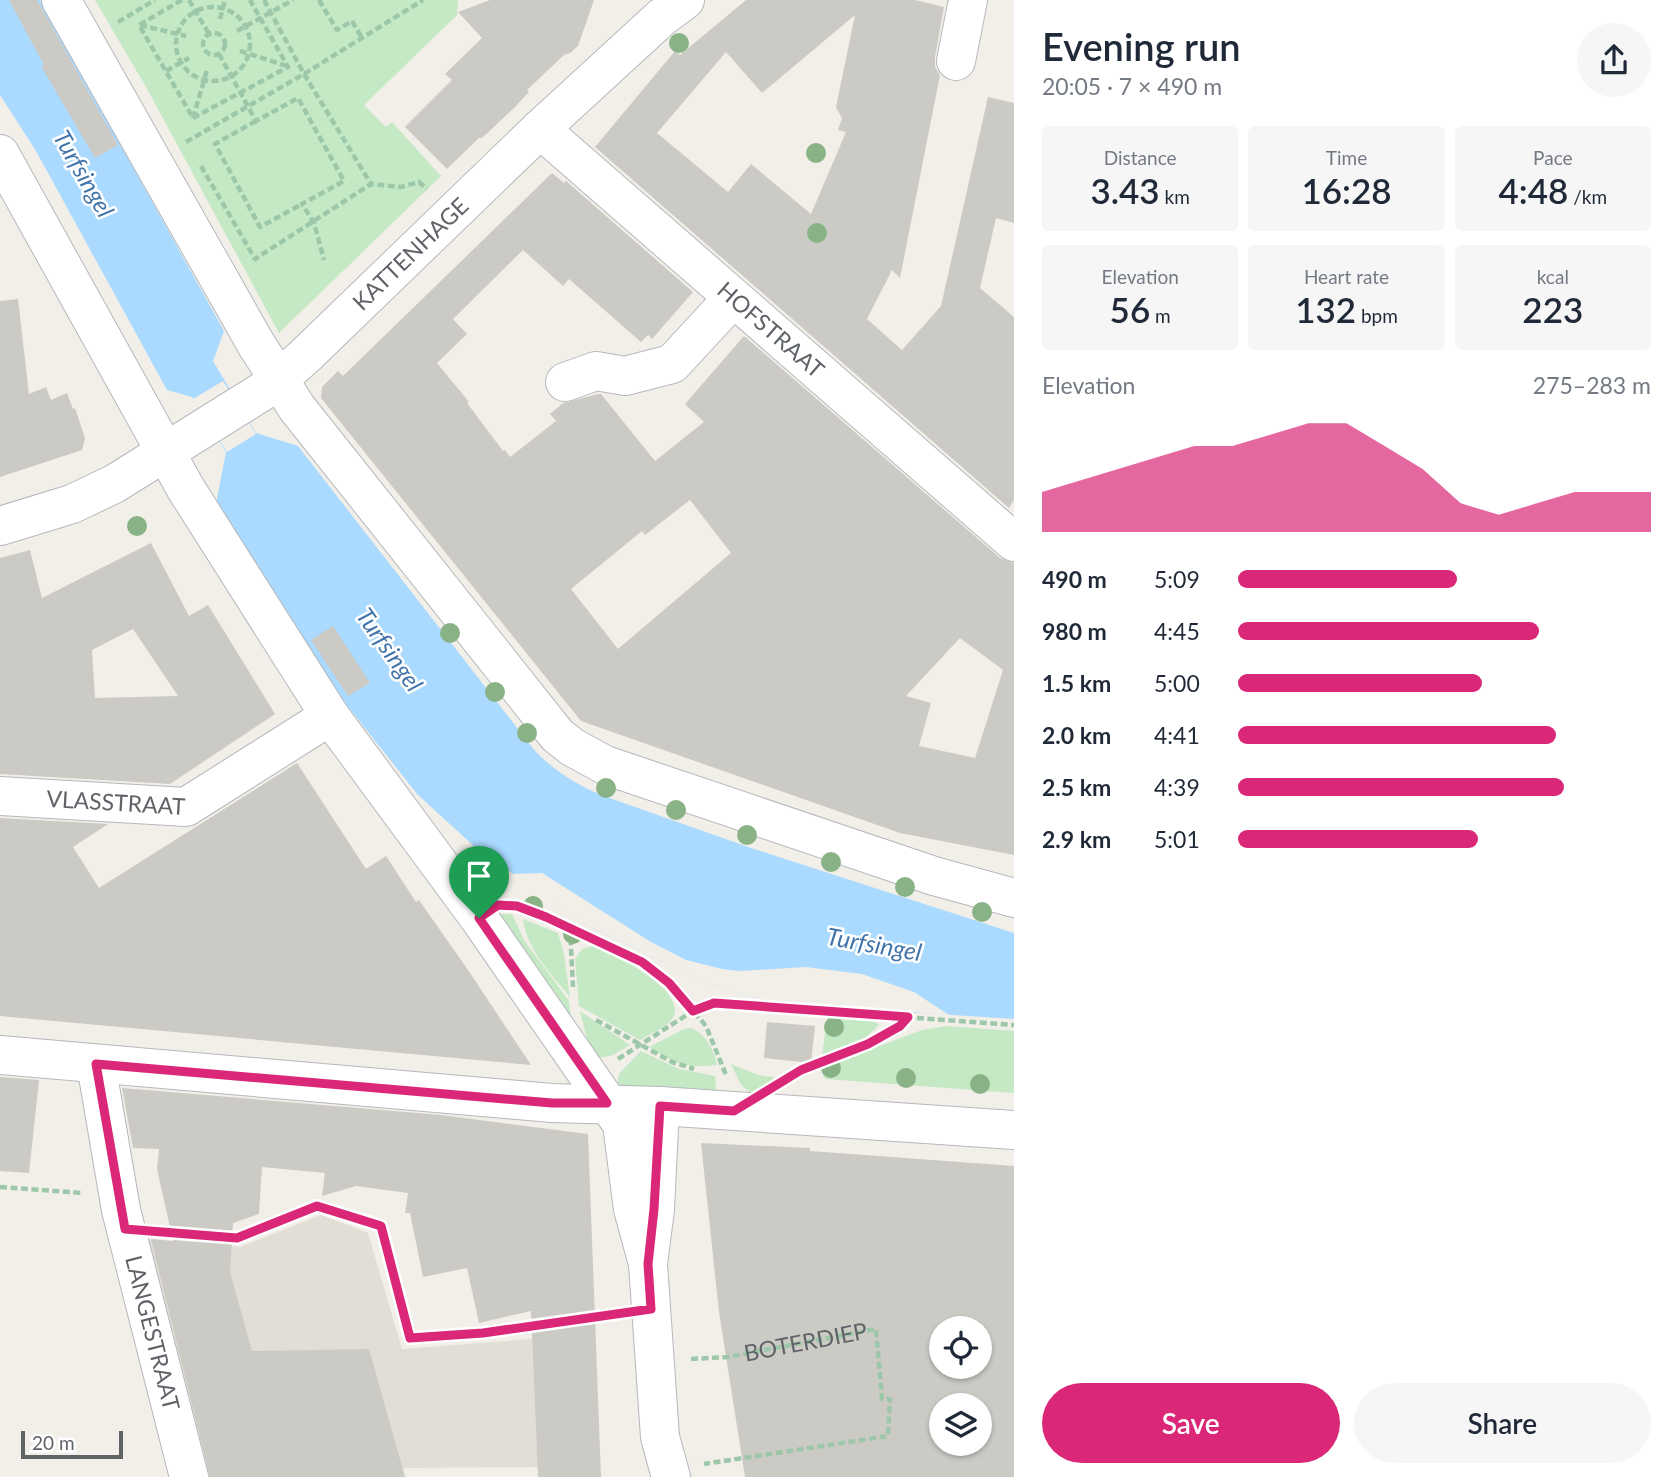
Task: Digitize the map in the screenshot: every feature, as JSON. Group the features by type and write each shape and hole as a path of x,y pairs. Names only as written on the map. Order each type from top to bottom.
{"street":[{"path":"61,0 256,344 297,408 357,486 487,644 544,721 572,747 588,757 616,768 934,876 1014,898"},
{"name":"KATTENHAGE","path":"0,526 83,499 166,452 279,379 540,129 662,17 685,0"},
{"path":"956,61 968,0"},
{"name":"HOFSTRAAT","path":"540,129 733,298 1010,529"},
{"path":"0,155 186,489 330,716 479,918 622,1125 633,1209 648,1264"},
{"path":"565,382 596,371 625,376 672,364 733,298"},
{"name":"VLASSTRAAT","path":"0,796 186,807 330,716"},
{"path":"0,1055 552,1103 660,1106 730,1093 1014,1130"},
{"name":"LANGESTRAAT","path":"96,1064 121,1212 189,1477"},
{"path":"660,1106 648,1264 660,1437 671,1477"},
{"path":"649,1477 660,1437"}],"path":[{"path":"118,22 155,0"},
{"path":"139,25 182,0"},
{"path":"189,0 209,34"},
{"path":"220,19 225,0"},
{"path":"250,0 288,67"},
{"path":"264,0 304,74 371,184"},
{"path":"237,31 293,0"},
{"path":"319,0 337,30 352,21 362,38"},
{"path":"186,142 304,74 423,0"},
{"path":"213,7 223,9 232,12 245,25 251,43 249,54 240,70 231,76 221,80 204,79 187,71 181,62 177,52 178,34 182,24 195,12 213,7"},
{"path":"112,11 124,32"},
{"path":"139,25 186,36"},
{"path":"139,25 193,118"},
{"path":"216,33 225,42 224,49 219,54 206,52 203,46 204,39 209,34 216,33"},
{"path":"240,51 288,67"},
{"path":"219,54 256,121"},
{"path":"166,71 189,58"},
{"path":"193,118 288,67"},
{"path":"193,118 206,70"},
{"path":"298,98 344,181 260,227 215,144 256,121 298,98"},
{"path":"180,130 193,153"},
{"path":"200,165 256,260 371,184 401,187 419,182 453,214"},
{"path":"302,204 314,222 324,260"},
{"path":"479,918 498,905 517,906 642,962 669,983 706,1026 730,1093"},
{"path":"517,906 519,919"},
{"path":"570,928 573,992"},
{"path":"585,1071 609,1065 693,1011 714,1003 1014,1025"},
{"path":"783,1082 801,1070 868,1044 900,1026 908,1017"},
{"path":"592,1018 672,1062 699,1070"},
{"path":"713,1073 730,1093"},
{"path":"0,1187 237,1238 317,1206 381,1226 410,1338 483,1333 651,1309"},
{"name":"BOTERDIEP","path":"727,1357 876,1329 882,1399 890,1399 888,1436 743,1457"}],"shaded area":[{"path":"321,1215 368,1233 402,1349 532,1339 538,1467 403,1468 405,1477 209,1477 145,1239 240,1247"}],"green space":[{"path":"95,0 458,0 457,15 364,105 386,127 392,122 441,176 279,333 146,87"},
{"path":"512,914 524,940 569,1001 572,1027 494,915"},
{"path":"523,919 558,933 570,997 535,951 529,941"},
{"path":"593,946 616,956 660,985 675,1008 672,1019 640,1040 579,1006 575,959 582,949"},
{"path":"580,1011 630,1045 613,1055 599,1058 588,1043"},
{"path":"827,1017 876,1022 879,1025 863,1040 822,1056"},
{"path":"946,1026 1014,1031 1014,1093 826,1079 823,1076 827,1066 922,1030"},
{"path":"691,1028 701,1034 708,1043 717,1065 681,1064 649,1047 684,1029"},
{"path":"641,1051 679,1069 715,1076 717,1097 617,1086 619,1074"},
{"path":"731,1064 758,1075 779,1078 752,1094 741,1085"}],"water":[{"name":"Turfsingel","path":"0,0 40,0 224,331 213,361 256,433 298,446 535,751 566,776 601,795 754,849 1014,933 1014,1019 813,1006 750,997 702,981 582,923 475,847 418,795 337,693 216,504 226,452 192,397 167,390 36,151 0,95"}],"pier":[{"path":"223,381 256,434 227,452 193,399"},
{"path":"542,873 651,942 686,960 740,971 806,967 862,974 914,992 949,1015 774,1001 750,997 702,981 582,923 510,874"}],"building":[{"path":"9,0 37,0 118,145 95,158 41,66 44,65"},
{"path":"490,0 594,0 578,46 564,55 527,90 529,92 514,108 447,169 405,127 452,80 445,74 482,38 458,12"},
{"path":"746,0 915,0 944,7 935,57 935,67 940,75 900,278 892,270 867,319 902,350 941,306 988,97 1014,103 1014,223 996,218 980,288 1014,317 1014,500 1009,508 595,147 675,51 680,55","holes":["855,15 836,107 842,118 838,130 846,132 811,214 751,164 728,192 657,133 726,52 762,93"]},
{"path":"552,173 564,183 566,181 693,292 652,339 648,335 641,342 569,279 563,286 523,250 453,319 467,334 437,363 510,457 556,421 550,414 563,403 601,394 655,461 704,422 685,404 744,336 1000,558 1014,563 1014,855 900,833 581,721 321,398 322,387 338,371 343,376","holes":["690,500 731,553 618,649 571,589 642,531 645,535","960,638 1003,670 975,758 919,746 931,703 906,696"]},
{"path":"18,299 29,394 46,387 51,400 67,393 85,438 82,450 0,477 0,301"},
{"path":"151,543 189,616 208,605 275,714 170,784 0,774 0,558 30,550 42,598","holes":["133,629 178,696 95,698 92,650"]},
{"path":"333,626 370,683 348,696 311,640"},
{"path":"297,763 366,869 386,856 416,902 419,900 468,970 531,1065 0,1016 0,818 108,824 73,847 99,888"},
{"path":"767,1022 815,1026 811,1063 764,1058"},
{"path":"0,1077 39,1080 29,1173 0,1171"},
{"path":"122,1088 441,1115 588,1134 601,1477 538,1477 531,1311 479,1323 467,1268 423,1277 410,1213 405,1213 408,1193 356,1186 322,1196 325,1173 262,1167 259,1214 233,1223 230,1272 252,1351 369,1349 405,1477 210,1477 151,1239 173,1241 157,1169 159,1149 133,1148"},
{"path":"701,1143 810,1148 810,1151 1014,1166 1014,1477 745,1477 719,1312"}],"route":[{"path":"498,905 517,906 546,917 642,962 669,983 693,1011 714,1003 908,1017 900,1026 868,1044 801,1070 734,1111 660,1106 648,1264 651,1309 483,1333 410,1338 381,1226 317,1206 237,1238 125,1229 96,1064 552,1103 607,1103 479,918 498,905"}]}
